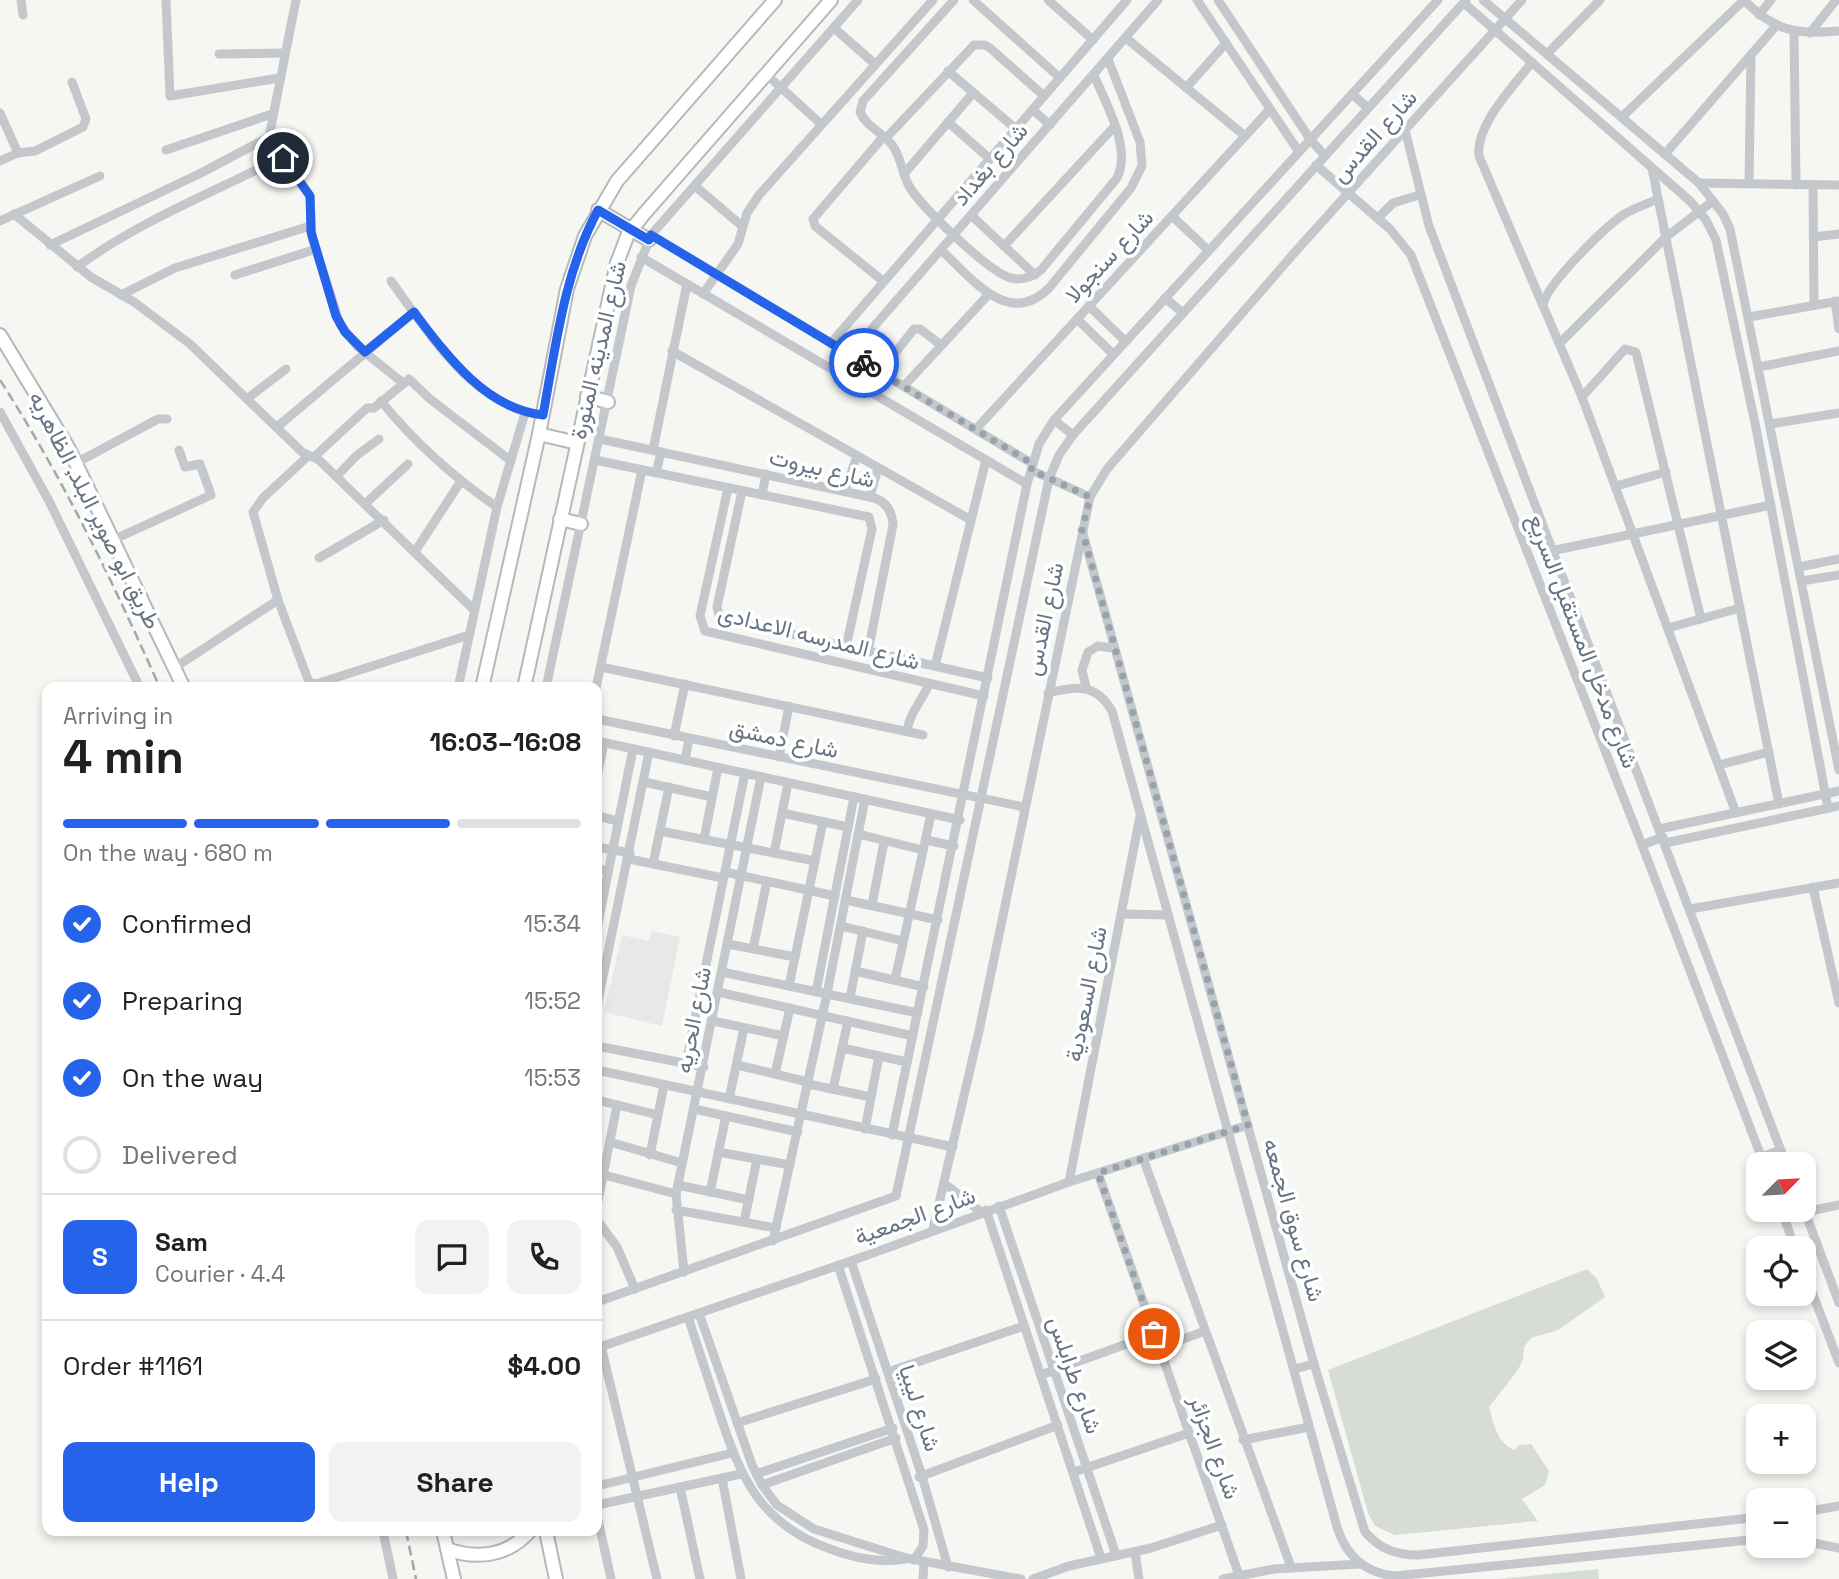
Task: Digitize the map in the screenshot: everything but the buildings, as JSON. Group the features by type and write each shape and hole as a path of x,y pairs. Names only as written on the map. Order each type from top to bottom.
{"main road":[{"name":"شارع المدينه المنورة","path":"483,682 539,434 567,289 579,251 598,210 627,170 775,0"},
{"name":"شارع المدينه المنورة","path":"525,682 617,263 631,229 831,0"},
{"path":"598,210 650,238"},
{"name":"طريق ابو صوير البلد, الظاهريه","path":"0,335 50,414 76,463 181,682"},
{"path":"587,396 608,401"},
{"path":"539,434 577,443"},
{"path":"560,519 581,524"},
{"path":"444,1536 454,1579"},
{"path":"447,1549 460,1554 488,1555 514,1546 525,1536"},
{"path":"547,1536 556,1579"}],"street":[{"path":"21,0 23,15"},
{"path":"166,0 170,96 279,78"},
{"path":"296,0 269,137 308,192 311,201 310,226 340,324 351,339 403,383"},
{"path":"547,682 631,286 640,257 650,238 858,0"},
{"path":"703,294 738,244 742,226 759,195 933,0"},
{"path":"954,0 863,101 860,112 895,150 916,196 954,235 1000,274 1021,280 1035,275 1121,170 1122,150 1094,75"},
{"path":"973,0 1060,78"},
{"path":"1048,0 1093,40"},
{"name":"شارع بغداد","path":"831,343 1127,0"},
{"name":"شارع بغداد","path":"850,354 1158,0"},
{"path":"1197,0 1298,152"},
{"path":"892,1135 960,820 1027,484 1039,444 1054,420 1113,354 1438,0"},
{"path":"1483,0 1699,183 1723,214 1735,244 1839,771"},
{"name":"شارع القدس","path":"933,1229 954,1147 1090,497 1107,469 1348,193 1522,0"},
{"path":"1547,54 1600,0"},
{"path":"1622,117 1744,0 1759,15 1776,26 1810,33 1839,31"},
{"path":"1759,15 1771,0"},
{"path":"1810,33 1836,0"},
{"path":"1219,1 1310,139 1325,156"},
{"path":"1465,1 1699,211 1720,250 1828,808"},
{"name":"شارع القدس","path":"908,1138 983,800 1049,479 1059,456 1073,435 1465,1"},
{"path":"1665,155 1776,26"},
{"path":"834,28 875,64"},
{"path":"1794,31 1796,185"},
{"path":"1126,38 1245,136"},
{"path":"1186,88 1226,43"},
{"path":"883,281 815,226 813,219 969,48 985,45 1044,96"},
{"path":"219,54 285,53"},
{"path":"1749,184 1751,55"},
{"path":"941,250 989,294 1005,302 1024,303 1042,295 1138,178 1142,154 1140,142 1108,59"},
{"path":"1532,62 1483,128 1478,146 1482,164 1582,397 1735,813"},
{"path":"948,71 1016,129"},
{"path":"766,74 821,124"},
{"path":"0,161 18,153 35,151 83,127 86,119 72,82"},
{"path":"904,174 973,93"},
{"path":"1352,94 1368,108"},
{"name":"شارع سنجولا","path":"976,429 1270,109"},
{"path":"1033,110 1050,125"},
{"path":"0,113 18,153"},
{"path":"166,150 272,114"},
{"path":"948,122 990,159"},
{"path":"1004,246 1114,127"},
{"name":"شارع مدخل المستقبل السريع","path":"1405,131 1419,195 1551,551 1781,1150"},
{"path":"50,245 201,173 269,137"},
{"path":"77,267 133,232 283,158"},
{"name":"شارع مدخل المستقبل السريع","path":"1316,165 1402,241 1418,270 1643,845 1759,1152"},
{"path":"1652,168 1779,804"},
{"path":"1121,170 1138,178"},
{"path":"0,221 100,176"},
{"path":"1699,183 1839,185"},
{"path":"695,186 742,226"},
{"path":"1813,186 1814,305"},
{"path":"1378,218 1402,198 1419,195"},
{"path":"1543,305 1552,284 1613,223 1658,199"},
{"path":"1560,343 1666,237 1713,201"},
{"path":"14,214 77,267 190,344 277,427 337,476 384,520 473,609"},
{"path":"971,215 1035,275"},
{"path":"1172,216 1208,250"},
{"path":"121,295 175,268 310,226"},
{"path":"1814,237 1839,234"},
{"path":"650,238 976,429 1049,479 1090,497"},
{"path":"235,275 316,249"},
{"path":"640,257 1027,484"},
{"path":"391,281 463,372 504,404 524,413 543,415"},
{"path":"656,473 672,351 687,284"},
{"path":"904,386 989,294"},
{"path":"1165,298 1183,313"},
{"path":"1749,317 1837,301 1839,329"},
{"path":"1088,306 1125,341"},
{"path":"277,427 414,312"},
{"path":"1076,320 1113,354"},
{"path":"880,372 914,329 920,329 941,345"},
{"path":"1738,335 1752,332"},
{"path":"1582,397 1625,349 1636,352 1701,619"},
{"path":"672,351 971,520"},
{"path":"1759,367 1839,351"},
{"path":"248,398 286,369"},
{"path":"310,682 278,600 253,513 263,498 367,408 374,408 403,383 411,380 430,399 511,461"},
{"path":"382,401 419,443 461,481 497,507"},
{"path":"0,412 49,501 137,682"},
{"path":"459,682 497,507 524,413"},
{"path":"1770,424 1839,413"},
{"path":"76,463 158,419 167,419"},
{"path":"1054,420 1073,435"},
{"path":"337,476 356,456 379,439"},
{"name":"شارع بيروت","path":"600,439 845,491 883,502 889,508 893,525 868,652"},
{"path":"113,540 212,494 200,463 185,467 179,450"},
{"path":"845,491 856,456"},
{"name":"شارع بيروت","path":"595,460 865,515 873,524 846,647"},
{"path":"935,666 985,460"},
{"path":"365,504 408,464"},
{"path":"870,497 878,468"},
{"path":"597,682 642,470"},
{"path":"1616,486 1666,472"},
{"path":"762,495 766,474"},
{"path":"416,550 461,481"},
{"path":"823,507 827,487"},
{"name":"شارع المدرسه الاعدادى","path":"728,488 700,616 705,631 984,696"},
{"name":"شارع المدرسه الاعدادى","path":"742,491 717,607 718,615 727,621 988,678"},
{"path":"1551,551 1771,505"},
{"path":"319,558 384,520"},
{"name":"شارع سوق الجمعه","path":"1082,530 1314,1364 1365,1532 1375,1543 1389,1550 1418,1555 1746,1518"},
{"path":"1799,567 1839,559"},
{"path":"1802,581 1839,575"},
{"path":"174,668 278,600"},
{"path":"1668,628 1740,608"},
{"path":"319,682 469,635"},
{"path":"1048,693 1072,687 1086,687 1082,670 1088,652 1098,646 1113,649"},
{"path":"601,667 923,735"},
{"path":"1805,682 1821,679"},
{"path":"674,736 685,684"},
{"path":"907,731 910,716 923,699 929,684"},
{"name":"شارع سوق الجمعه","path":"1086,687 1102,697 1112,711 1340,1539 1360,1564"},
{"path":"779,757 789,706"},
{"name":"شارع دمشق","path":"602,720 1024,807"},
{"path":"685,760 689,739"},
{"name":"شارع دمشق","path":"602,742 960,820"},
{"path":"602,904 633,749"},
{"path":"602,983 630,856 649,752"},
{"path":"1719,765 1769,752"},
{"path":"704,839 718,768"},
{"name":"شارع الحريه","path":"686,1063 744,773"},
{"name":"شارع الحريه","path":"684,1272 683,1245 676,1210 677,1190 761,777"},
{"path":"643,782 712,797"},
{"path":"774,853 788,783"},
{"path":"653,864 669,788"},
{"path":"1643,845 1662,836 1735,813 1839,791"},
{"path":"816,992 854,797"},
{"path":"773,1241 823,1016 865,799"},
{"path":"1662,836 1839,806"},
{"path":"782,813 848,827"},
{"name":"شارع السعودية","path":"1069,1182 1140,813"},
{"path":"895,980 931,814"},
{"path":"602,817 618,821"},
{"path":"789,986 823,822"},
{"path":"660,831 816,861"},
{"path":"858,834 923,850"},
{"path":"926,839 954,846"},
{"path":"872,905 884,842"},
{"path":"602,847 653,864 741,876 835,896"},
{"path":"602,870 608,871"},
{"path":"753,949 767,881"},
{"path":"1690,909 1839,883"},
{"path":"1813,887 1839,1003"},
{"path":"846,901 938,920"},
{"path":"602,909 617,913"},
{"path":"1121,914 1168,915"},
{"path":"841,926 903,941"},
{"path":"713,929 730,932"},
{"path":"849,998 863,932"},
{"path":"728,944 795,957"},
{"path":"855,971 924,987"},
{"path":"722,972 849,998 917,1017 933,1025"},
{"path":"718,992 913,1036"},
{"path":"775,1074 790,1008"},
{"path":"713,1021 784,1036"},
{"path":"833,1090 848,1021"},
{"path":"729,1099 744,1028"},
{"path":"602,1047 704,1067"},
{"path":"842,1048 907,1062"},
{"path":"865,1129 879,1056"},
{"path":"737,1065 871,1097"},
{"path":"602,1071 954,1147"},
{"path":"650,1155 664,1085"},
{"path":"602,1101 658,1115"},
{"path":"602,1168 617,1105"},
{"path":"694,1109 797,1132"},
{"path":"710,1192 726,1116"},
{"name":"شارع الجمعية","path":"602,1346 851,1261 984,1211 1248,1125"},
{"name":"شارع الجمعية","path":"602,1300 894,1198 908,1138"},
{"path":"610,1142 682,1163"},
{"path":"718,1152 790,1165"},
{"path":"1143,1158 1290,1567"},
{"path":"744,1222 757,1159"},
{"name":"شارع الجزائر","path":"1098,1173 1239,1575"},
{"path":"602,1174 677,1190 710,1192 749,1200"},
{"path":"945,1184 984,1211"},
{"path":"1816,1209 1839,1205"},
{"name":"شارع طرابلس","path":"999,1206 1116,1555"},
{"path":"676,1210 776,1228"},
{"name":"شارع طرابلس","path":"984,1211 1101,1558"},
{"path":"1808,1222 1838,1297"},
{"path":"602,1227 617,1247 635,1289"},
{"name":"شارع ليبيا","path":"851,1261 922,1476 948,1567"},
{"path":"1004,1267 1017,1263"},
{"name":"شارع ليبيا","path":"838,1265 895,1433 924,1530 923,1546 915,1560 923,1579"},
{"path":"1816,1303 1839,1363"},
{"path":"699,1313 756,1474 777,1505 796,1520 831,1536 915,1560 1021,1579"},
{"path":"688,1317 741,1474 751,1491 775,1518 791,1531 826,1548 871,1560 915,1560"},
{"path":"888,1372 1024,1326"},
{"path":"1159,1348 1205,1331"},
{"path":"1041,1375 1154,1334"},
{"path":"869,1356 882,1353"},
{"path":"602,1358 657,1579"},
{"path":"1294,1369 1314,1364"},
{"path":"737,1423 876,1379"},
{"path":"910,1480 1058,1425"},
{"path":"1243,1440 1309,1427"},
{"path":"756,1474 811,1455 895,1433"},
{"path":"762,1485 895,1433"},
{"path":"1074,1472 1189,1433"},
{"path":"602,1485 731,1448 742,1439"},
{"path":"811,1455 816,1466"},
{"path":"602,1504 741,1474"},
{"path":"722,1478 741,1579"},
{"path":"680,1487 700,1579"},
{"path":"1816,1510 1839,1507"},
{"path":"1033,1579 1055,1570 1135,1552 1222,1525"},
{"path":"384,1536 393,1579"},
{"path":"602,1536 611,1579"},
{"path":"826,1548 831,1536"},
{"path":"1223,1579 1290,1567 1360,1564 1374,1572 1395,1576 1746,1540"},
{"path":"1816,1543 1839,1548"},
{"path":"1135,1552 1139,1579"}],"shaded area":[{"path":"652,931 680,937 662,1026 604,1012 622,935 649,941"},
{"path":"1587,1269 1597,1279 1605,1297 1558,1330 1531,1338 1524,1347 1518,1370 1489,1407 1497,1432 1508,1447 1514,1450 1520,1445 1531,1444 1549,1471 1545,1485 1522,1499 1538,1521 1395,1535 1375,1526 1368,1513 1328,1370"},
{"path":"1598,1569 1599,1579 1498,1579"}],"railway":[{"path":"0,380 86,531 157,682"},
{"path":"407,1536 416,1579"}],"way so far":[{"path":"864,363 1033,464 1031,470 1090,497 1082,530 1113,649 1248,1125 1098,1173 1154,1334"}],"route":[{"path":"283,158 310,196 312,237 336,316 357,346 365,352 414,312 463,372 504,404 524,413 543,415 572,270 598,210 649,240 651,235 864,363"}]}
